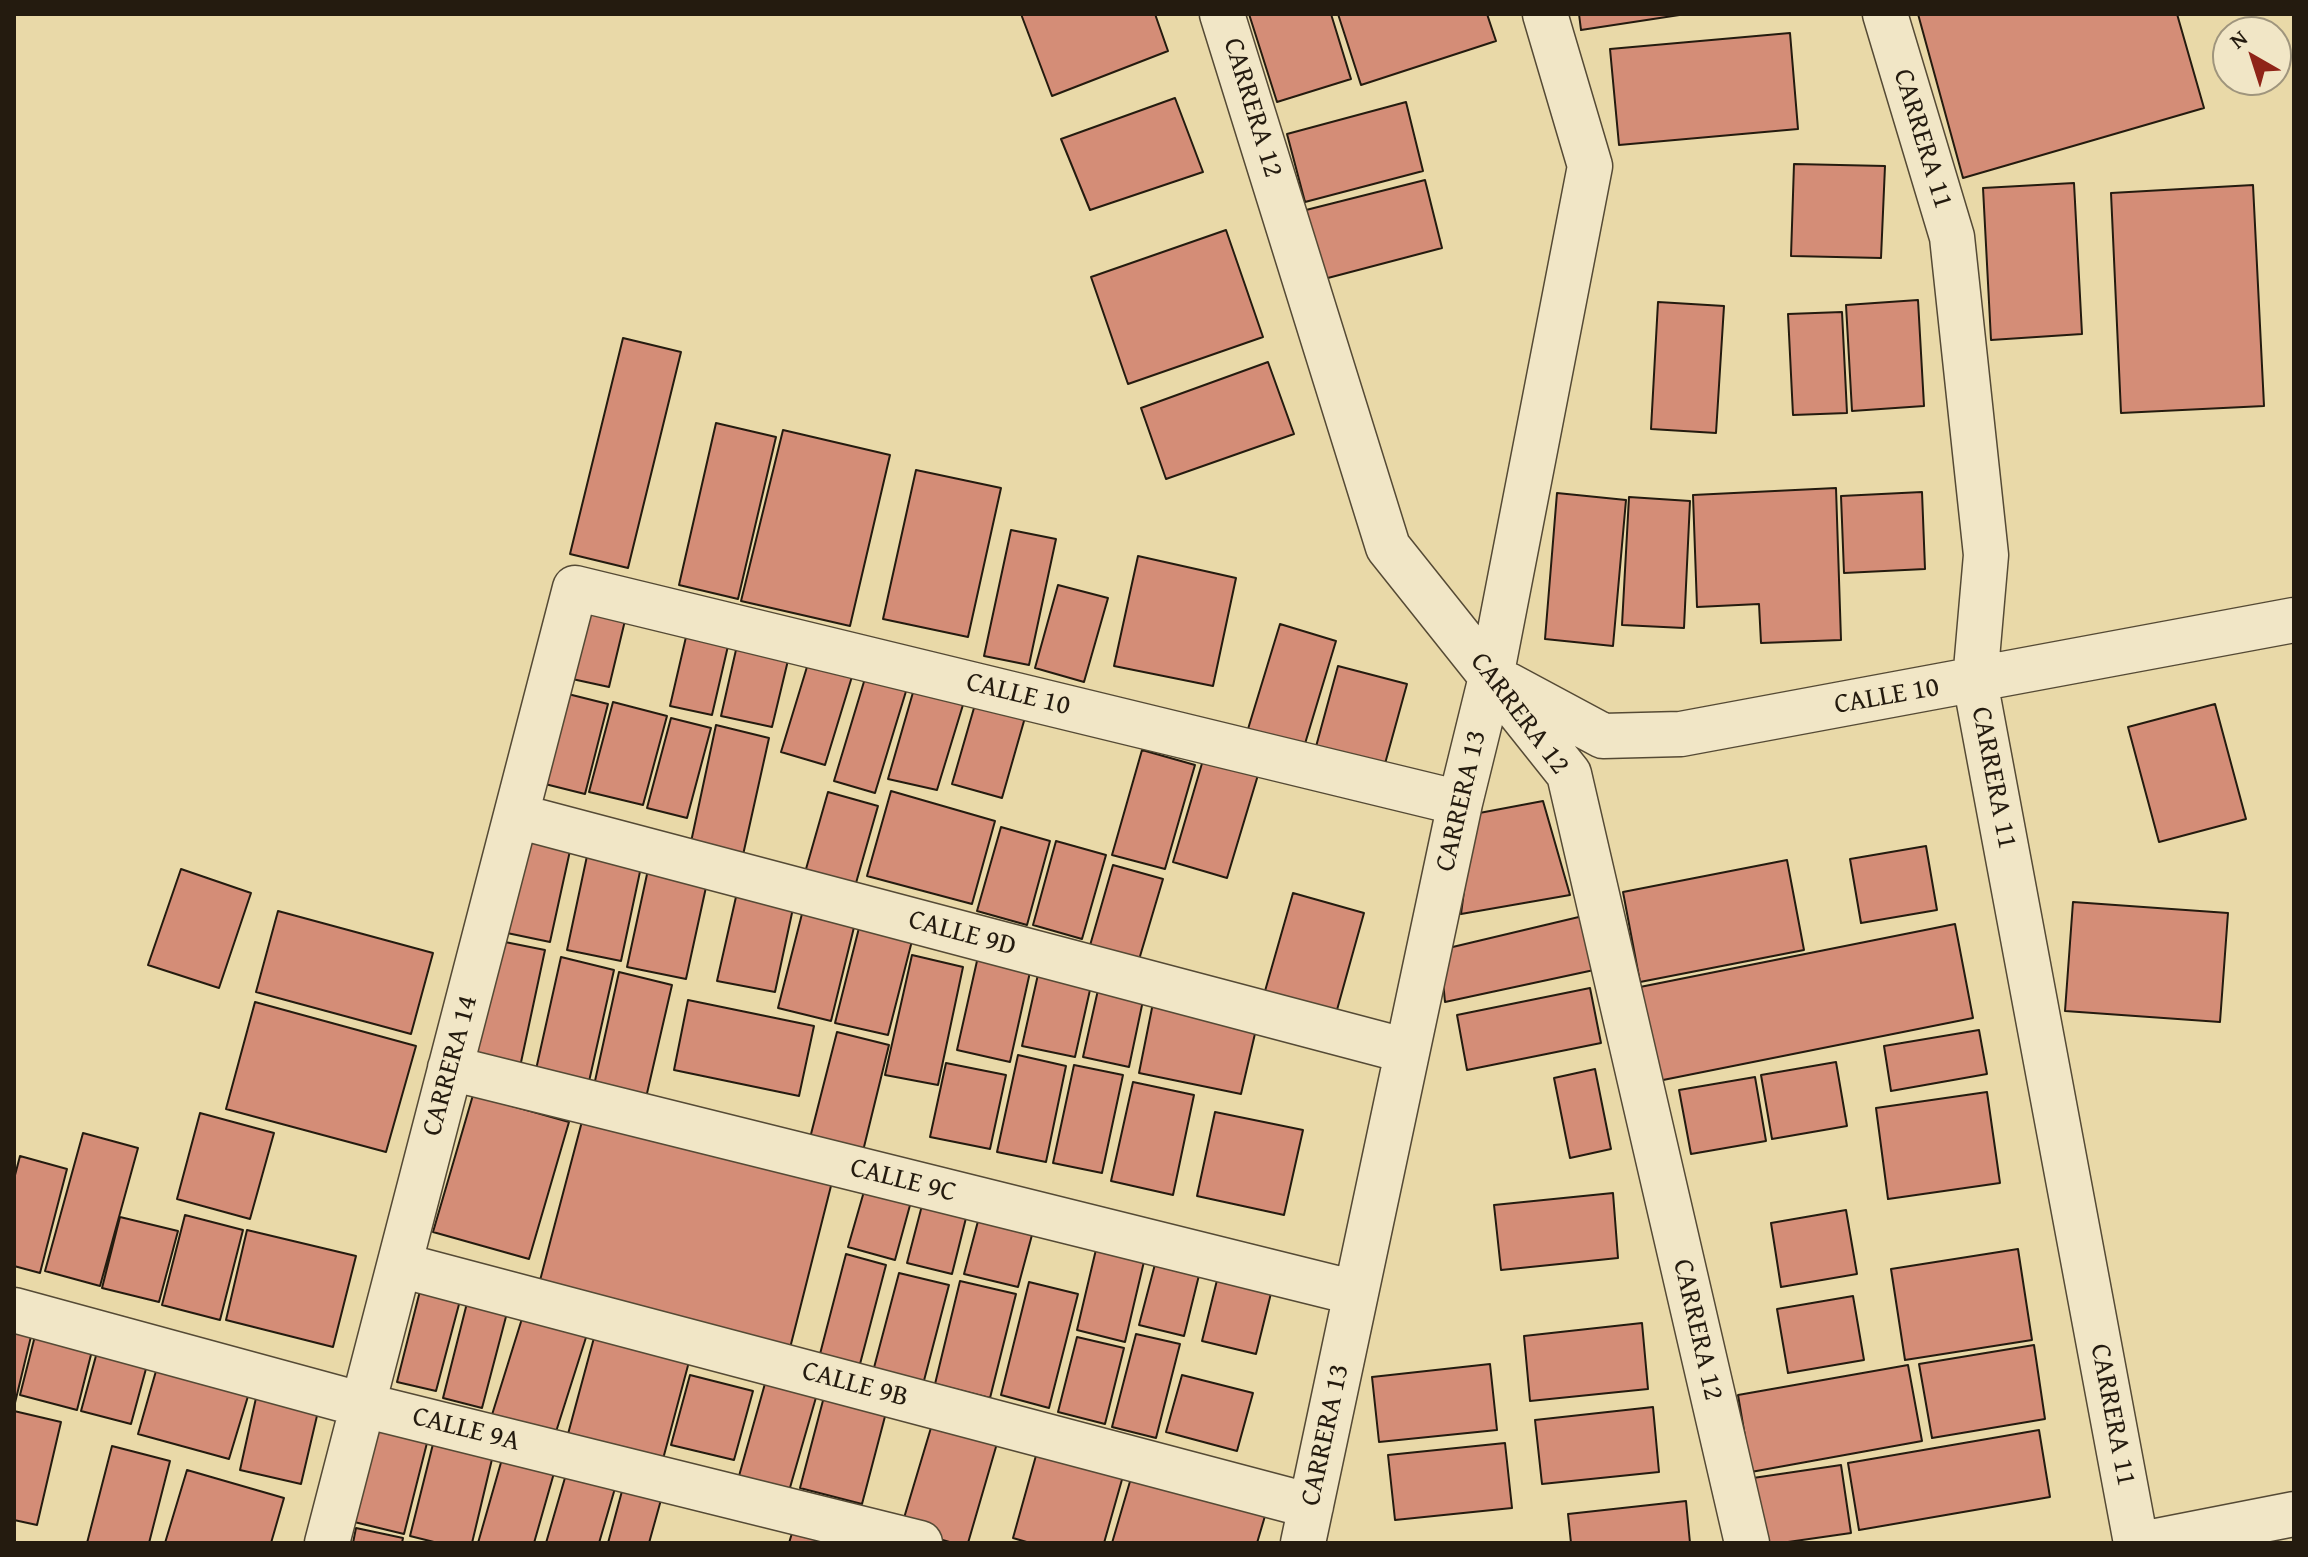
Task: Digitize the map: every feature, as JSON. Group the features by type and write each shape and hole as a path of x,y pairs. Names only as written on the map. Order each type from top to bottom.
{"street":[{"name":"CARRERA 12","path":"1222,14 1388,547 1569,774 1747,1543"},
{"name":"CARRERA 13","path":"1307,1524 1460,803 1491,677 1590,166 1545,14"},
{"name":"CARRERA 11","path":"1885,14 1952,237 1986,555 1975,681 2136,1543"},
{"name":"CALLE 10","path":"575,588 1460,803"},
{"name":"CARRERA 14","path":"327,1543 575,588"},
{"name":"CALLE 10","path":"1491,677 1603,736 1681,734 2294,620"},
{"name":"CALLE 9D","path":"517,816 1407,1051"},
{"name":"CALLE 9C","path":"450,1068 1356,1293"},
{"name":"CALLE 9B","path":"400,1265 1307,1524"},
{"name":"CALLE 9A","path":"14,1310 363,1405 920,1543"},
{"path":"2146,1543 2294,1514"}],"building":[{"path":"1021,14 1155,14 1168,51 1052,96"},
{"path":"1249,14 1331,14 1351,79 1277,102"},
{"path":"1338,14 1487,14 1496,41 1361,85"},
{"path":"1579,14 1686,14 1581,30"},
{"path":"1918,14 2177,14 2204,108 1963,178"},
{"path":"1790,33 1798,129 1619,145 1610,49"},
{"path":"1175,98 1203,172 1090,210 1061,139"},
{"path":"1406,102 1423,171 1305,202 1287,134"},
{"path":"1794,164 1885,166 1881,258 1791,256"},
{"path":"1425,180 1442,248 1324,279 1306,210"},
{"path":"2074,183 2082,334 1991,340 1983,188"},
{"path":"2253,185 2264,406 2121,413 2111,193"},
{"path":"1226,230 1263,337 1128,384 1091,277"},
{"path":"1918,300 1924,406 1852,411 1846,305"},
{"path":"1658,302 1724,306 1716,433 1651,429"},
{"path":"1842,312 1847,413 1793,415 1788,314"},
{"path":"623,338 681,352 628,568 570,554"},
{"path":"1268,362 1294,434 1166,479 1141,408"},
{"path":"716,423 776,437 738,599 679,585"},
{"path":"783,430 890,455 850,626 741,601"},
{"path":"916,470 1001,488 968,637 883,619"},
{"path":"1836,488 1841,640 1761,643 1759,604 1697,607 1693,495"},
{"path":"1922,492 1925,569 1844,573 1841,496"},
{"path":"1557,493 1626,500 1613,646 1545,639"},
{"path":"1629,497 1690,501 1684,628 1622,625"},
{"path":"1011,530 1056,539 1029,665 984,656"},
{"path":"1138,556 1236,578 1213,686 1114,666"},
{"path":"1058,585 1108,598 1084,682 1035,668"},
{"path":"581,597 628,608 609,687 563,677"},
{"path":"689,624 731,633 712,715 670,706"},
{"path":"1280,624 1336,641 1304,747 1248,729"},
{"path":"738,641 790,652 772,727 721,716"},
{"path":"810,657 854,670 825,765 781,752"},
{"path":"1338,666 1407,684 1383,771 1314,754"},
{"path":"866,675 907,688 875,793 834,781"},
{"path":"916,682 966,695 937,790 888,779"},
{"path":"552,690 608,704 585,794 529,780"},
{"path":"976,701 1026,714 1002,798 952,784"},
{"path":"613,702 667,716 643,805 589,792"},
{"path":"2215,704 2246,819 2159,842 2128,727"},
{"path":"671,718 711,728 687,818 647,808"},
{"path":"716,725 769,738 743,855 691,842"},
{"path":"1142,750 1195,765 1165,869 1112,855"},
{"path":"1203,760 1258,775 1227,878 1173,862"},
{"path":"891,791 995,821 972,904 867,876"},
{"path":"828,792 878,806 854,890 804,876"},
{"path":"1543,801 1570,895 1461,914 1474,814"},
{"path":"1001,827 1050,841 1027,925 977,911"},
{"path":"530,828 573,837 550,942 507,933"},
{"path":"1056,841 1106,855 1082,939 1033,925"},
{"path":"1926,846 1937,910 1861,923 1850,859"},
{"path":"587,856 641,867 621,961 567,950"},
{"path":"1787,860 1804,950 1640,982 1623,892"},
{"path":"649,865 708,878 686,979 627,967"},
{"path":"1113,865 1163,879 1138,963 1089,949"},
{"path":"181,869 251,893 219,988 148,965"},
{"path":"738,888 795,899 775,992 717,981"},
{"path":"1293,893 1364,913 1335,1017 1263,998"},
{"path":"805,902 857,915 831,1021 778,1008"},
{"path":"2073,902 2228,913 2220,1022 2065,1011"},
{"path":"278,911 433,953 411,1034 256,992"},
{"path":"862,916 915,929 888,1035 835,1023"},
{"path":"1583,916 1594,970 1445,1002 1440,950"},
{"path":"1955,924 1973,1018 1658,1081 1640,987"},
{"path":"500,941 545,950 520,1067 475,1058"},
{"path":"979,952 1032,963 1010,1062 957,1050"},
{"path":"912,955 963,967 938,1085 885,1075"},
{"path":"561,957 614,970 588,1086 535,1074"},
{"path":"1039,970 1092,981 1075,1057 1022,1046"},
{"path":"619,972 672,985 645,1102 593,1090"},
{"path":"1100,981 1145,991 1129,1067 1083,1057"},
{"path":"1590,988 1601,1043 1467,1070 1457,1015"},
{"path":"688,1000 814,1026 799,1096 674,1070"},
{"path":"255,1002 416,1046 386,1152 226,1109"},
{"path":"1153,1003 1257,1025 1241,1094 1139,1073"},
{"path":"1979,1030 1987,1074 1891,1091 1884,1046"},
{"path":"837,1032 889,1045 863,1151 810,1138"},
{"path":"1018,1055 1066,1066 1046,1162 997,1152"},
{"path":"1836,1062 1847,1126 1772,1139 1761,1075"},
{"path":"946,1063 1006,1075 990,1149 930,1137"},
{"path":"1074,1065 1123,1075 1102,1173 1053,1163"},
{"path":"1595,1069 1611,1149 1570,1158 1554,1078"},
{"path":"1755,1077 1766,1141 1691,1154 1679,1090"},
{"path":"1133,1082 1194,1095 1173,1195 1111,1181"},
{"path":"1987,1092 2000,1183 1888,1199 1876,1108"},
{"path":"473,1095 569,1122 529,1259 433,1232"},
{"path":"585,1110 834,1174 789,1352 538,1288"},
{"path":"1215,1112 1303,1130 1284,1215 1197,1196"},
{"path":"200,1113 274,1133 250,1219 177,1199"},
{"path":"83,1133 138,1148 100,1286 45,1271"},
{"path":"20,1156 67,1169 40,1273 14,1266 14,1179"},
{"path":"869,1174 915,1187 895,1260 848,1247"},
{"path":"926,1190 970,1202 952,1274 907,1263"},
{"path":"1613,1193 1618,1258 1501,1270 1494,1205"},
{"path":"982,1206 1036,1220 1018,1287 964,1274"},
{"path":"1846,1210 1857,1274 1781,1287 1771,1223"},
{"path":"185,1215 243,1230 220,1320 162,1305"},
{"path":"120,1217 178,1231 159,1302 102,1288"},
{"path":"247,1230 356,1256 333,1347 226,1320"},
{"path":"1098,1241 1146,1253 1125,1342 1077,1330"},
{"path":"1159,1249 1203,1259 1184,1336 1139,1325"},
{"path":"2018,1249 2032,1340 1905,1360 1891,1269"},
{"path":"846,1254 886,1265 860,1364 820,1354"},
{"path":"1221,1264 1275,1277 1256,1354 1202,1341"},
{"path":"899,1273 949,1285 921,1392 871,1379"},
{"path":"960,1281 1016,1294 990,1398 935,1384"},
{"path":"1029,1282 1078,1294 1049,1408 1001,1395"},
{"path":"422,1283 462,1293 436,1391 397,1382"},
{"path":"1853,1296 1864,1360 1788,1373 1777,1309"},
{"path":"468,1299 508,1309 482,1408 443,1398"},
{"path":"525,1309 589,1328 554,1438 491,1418"},
{"path":"14,1319 34,1324 14,1407"},
{"path":"1642,1323 1648,1389 1530,1401 1524,1336"},
{"path":"38,1324 95,1339 77,1410 20,1395"},
{"path":"595,1334 690,1358 663,1459 568,1434"},
{"path":"1136,1334 1180,1344 1156,1438 1112,1427"},
{"path":"1077,1337 1124,1348 1105,1424 1058,1412"},
{"path":"100,1341 150,1354 131,1424 81,1411"},
{"path":"2034,1345 2045,1419 1932,1438 1919,1364"},
{"path":"160,1357 252,1383 229,1459 138,1434"},
{"path":"1490,1364 1497,1430 1379,1442 1372,1377"},
{"path":"1908,1365 1922,1441 1751,1472 1738,1395"},
{"path":"690,1375 753,1391 734,1460 671,1445"},
{"path":"1182,1375 1253,1393 1237,1451 1166,1432"},
{"path":"766,1380 817,1394 787,1498 737,1483"},
{"path":"258,1389 320,1403 301,1484 240,1470"},
{"path":"826,1389 888,1405 862,1504 800,1488"},
{"path":"1653,1407 1659,1472 1542,1484 1535,1420"},
{"path":"14,1411 61,1422 37,1525 14,1520"},
{"path":"372,1417 430,1431 404,1534 346,1520"},
{"path":"933,1421 998,1440 968,1543 953,1543 901,1528"},
{"path":"2039,1430 2050,1497 1859,1530 1848,1463"},
{"path":"434,1440 493,1455 472,1543 438,1543 410,1536"},
{"path":"1505,1443 1512,1508 1395,1520 1388,1455"},
{"path":"112,1446 170,1461 149,1543 87,1543"},
{"path":"504,1452 556,1466 534,1543 478,1543"},
{"path":"1037,1452 1123,1476 1104,1543 1030,1543 1013,1538"},
{"path":"569,1464 618,1478 599,1543 546,1543"},
{"path":"1841,1465 1851,1533 1762,1543 1753,1478"},
{"path":"187,1470 284,1498 271,1543 165,1543"},
{"path":"1131,1478 1265,1516 1257,1543 1112,1543"},
{"path":"625,1480 664,1489 649,1543 608,1543"},
{"path":"1686,1501 1690,1543 1571,1543 1568,1514"},
{"path":"796,1520 839,1543 789,1543"},
{"path":"356,1528 403,1538 402,1543 353,1543"}]}
